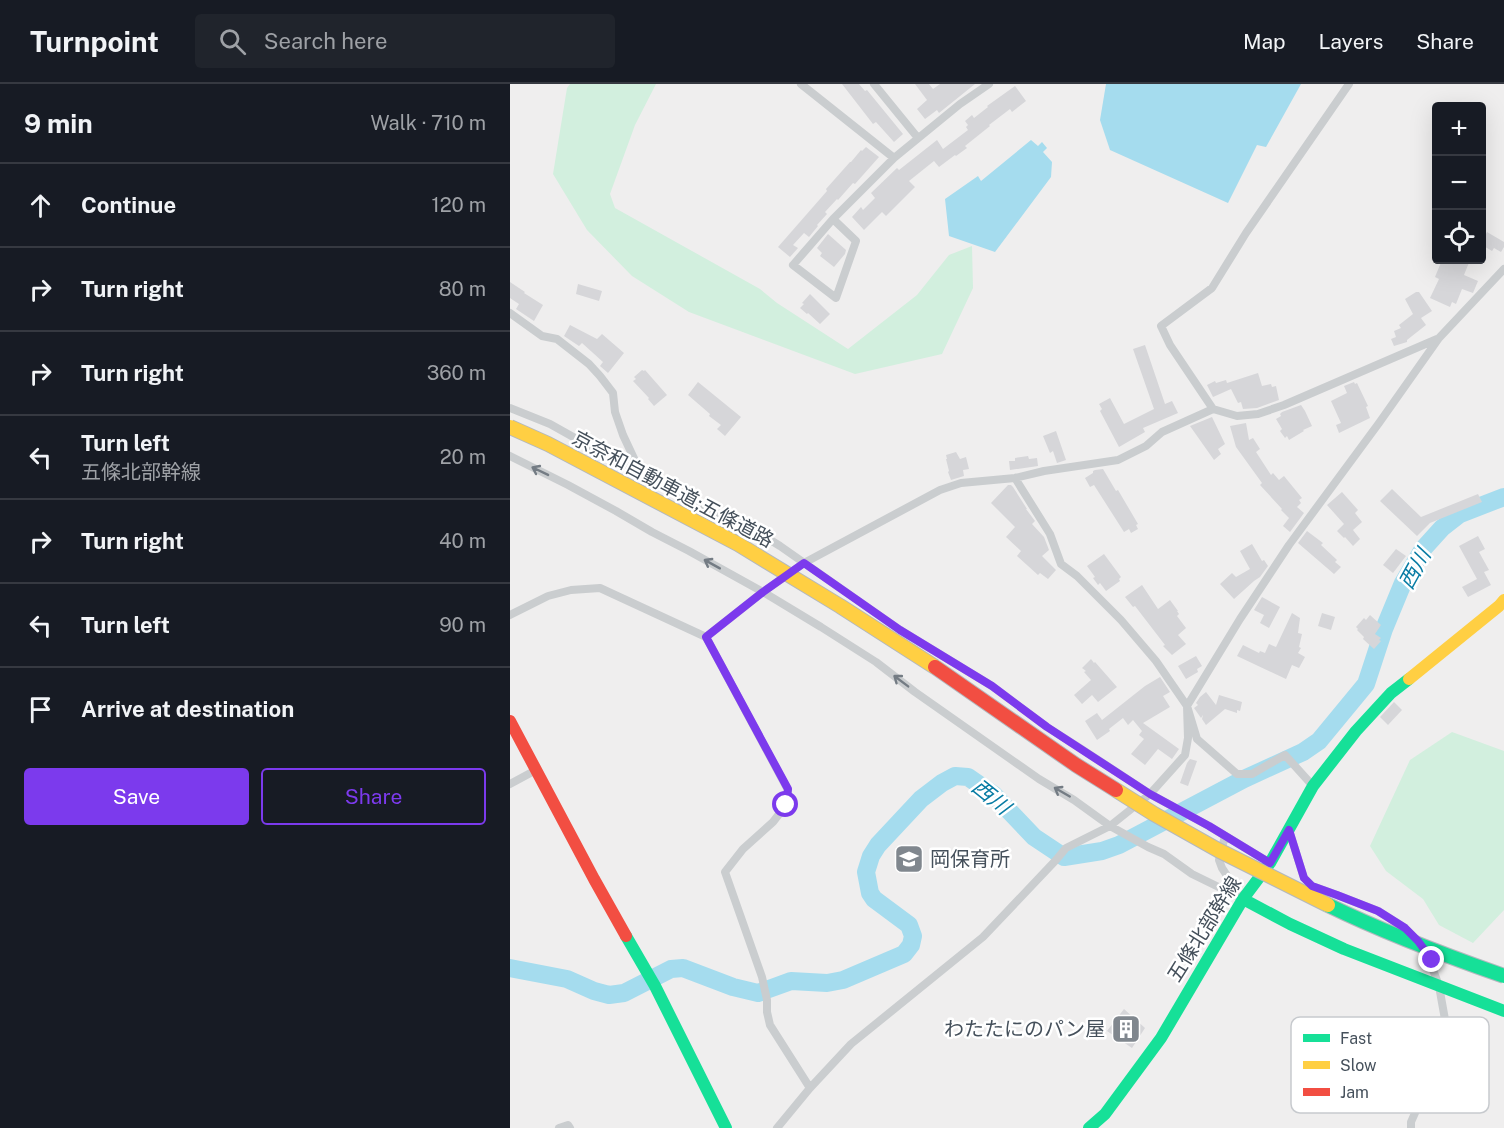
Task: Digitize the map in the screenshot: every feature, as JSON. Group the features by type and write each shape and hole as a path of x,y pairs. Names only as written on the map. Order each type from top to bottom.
{"main road":[{"name":"京奈和自動車道;五條道路","path":"510,427 558,449 738,544 957,681 1076,765 1154,814 1218,850 1390,933 1504,976"},
{"name":"五條北部幹線","path":"1089,1128 1105,1114 1161,1038 1243,899 1270,863 1313,786 1356,731 1391,693 1504,600"},
{"path":"510,721 594,879 655,986 726,1128"},
{"path":"1243,899 1344,949 1504,1011"}],"street":[{"path":"801,84 894,158"},
{"path":"874,84 918,138"},
{"path":"833,219 856,241 836,298 793,265 833,219 894,158 960,104 989,84"},
{"path":"1213,409 1170,345 1161,326 1212,288 1246,233 1349,84"},
{"path":"777,1128 851,1044 983,937 1066,848 1110,826 1150,794 1185,755 1188,738 1186,706 1240,619 1289,545 1439,338 1504,269"},
{"path":"510,313 542,336 557,339 589,364 600,376 613,393 615,412 638,468 637,472"},
{"path":"706,637 804,563 940,490 961,483 1015,478 1044,471 1118,460 1146,446 1162,432 1213,409 1238,416 1258,414 1439,338"},
{"path":"510,408 550,424 702,507 747,526 900,630 992,686 1047,727 1150,794 1270,863"},
{"path":"510,456 568,484 763,592 876,662 1039,779 1074,800 1110,826 1164,854 1192,874 1243,899"},
{"path":"1015,478 1050,534 1061,564 1077,576 1121,620 1156,661 1186,706 1197,739 1237,774 1252,774 1285,755 1313,786"},
{"path":"510,615 548,596 571,590 600,588 706,637 788,789 786,805 773,822 743,849 725,872 762,977 770,1025 810,1088"},
{"path":"510,784 536,770"},
{"path":"1289,830 1304,878 1312,886 1378,911 1405,928 1418,941 1432,960 1444,1017"},
{"path":"1225,836 1219,860 1243,899"},
{"path":"1411,1128 1415,1113"},
{"path":"559,1128 568,1125 570,1128"}],"green space":[{"path":"570,84 656,84 635,125 610,194 615,208 760,289 777,303 848,349 917,295 949,255 972,246 973,288 942,354 855,374 689,312 632,276 587,230 553,174 567,88"},
{"path":"1452,732 1504,751 1504,910 1473,943 1439,925 1423,899 1386,871 1370,846 1410,760"}],"water":[{"path":"1106,84 1301,84 1266,147 1257,145 1228,203 1110,150 1100,120"},
{"path":"1031,140 1038,146 1042,142 1047,148 1043,152 1052,162 1051,177 995,252 949,236 945,199 978,176 981,181"}],"building":[{"path":"842,84 859,84 865,91 867,90 903,134 894,142 876,122 873,124"},
{"path":"915,84 929,84 933,89 940,84 975,84 939,113 937,110 925,119 917,109 927,100"},
{"path":"1015,86 1026,101 1012,112 1010,109 989,125 956,156 939,167 934,161 909,181 915,187 886,216 882,212 864,230 852,217 861,207 863,210 875,198 871,193 897,168 899,170 937,140 943,149 968,130 965,121 972,115 974,118"},
{"path":"866,147 879,157 825,212 827,214 809,237 804,233 793,245 798,248 790,257 778,247 827,191 826,189"},
{"path":"1487,232 1504,242 1501,252 1486,247"},
{"path":"828,234 846,250 834,267 820,256 822,253 817,248"},
{"path":"1440,264 1468,264 1464,275 1478,281 1473,293 1462,289 1456,304 1452,302 1450,307 1430,298 1439,279 1435,277"},
{"path":"510,282 543,305 534,321 516,309 519,304 510,298"},
{"path":"578,284 602,291 599,301 576,294"},
{"path":"1419,292 1432,311 1421,318 1426,325 1407,342 1394,346 1391,339 1396,337 1394,331 1401,328 1399,325 1413,314 1405,299"},
{"path":"810,294 830,314 820,324 800,308"},
{"path":"570,325 597,339 602,334 624,353 608,373 600,366 603,362 582,343 579,346 564,336"},
{"path":"1145,345 1165,404 1172,401 1178,413 1143,428 1145,432 1119,447 1100,411 1102,409 1099,404 1110,398 1124,424 1154,409 1133,349"},
{"path":"642,370 645,370 667,395 654,406 633,381"},
{"path":"1258,373 1262,386 1271,384 1272,387 1276,386 1279,400 1257,408 1243,409 1241,402 1238,403 1231,389 1213,397 1207,385 1215,381 1216,383 1226,380 1227,383"},
{"path":"698,382 741,417 725,436 717,429 721,425 688,395"},
{"path":"1357,383 1368,406 1366,407 1370,418 1339,433 1336,425 1341,423 1331,401 1347,393 1344,386"},
{"path":"1301,405 1312,426 1289,440 1280,431 1282,429 1276,419 1281,416 1282,412"},
{"path":"1212,417 1225,444 1218,449 1221,454 1214,460 1190,426"},
{"path":"1246,423 1249,440 1253,438 1260,449 1256,452 1271,475 1273,473 1279,480 1284,476 1302,498 1297,507 1304,513 1290,532 1283,526 1289,518 1260,485 1262,483 1236,447 1230,426"},
{"path":"1056,431 1066,460 1057,463 1053,451 1050,453 1043,436"},
{"path":"956,452 960,459 966,457 969,469 963,470 964,476 951,480 946,455"},
{"path":"1028,456 1029,459 1037,458 1038,466 1010,470 1009,461"},
{"path":"1103,469 1138,524 1136,525 1138,529 1131,533 1129,529 1124,532 1094,485 1090,487 1085,478 1095,470"},
{"path":"1008,485 1013,487 1035,521 1032,524 1044,537 1049,550 1042,556 1056,570 1048,579 1040,573 1038,575 1017,556 1021,551 1006,537 1015,527 991,503"},
{"path":"1392,489 1421,517 1478,494 1482,502 1430,523 1417,536 1380,501"},
{"path":"1342,492 1358,510 1355,513 1362,522 1353,530 1360,539 1353,546 1337,531 1344,524 1327,505"},
{"path":"1307,531 1323,543 1321,545 1337,560 1335,562 1341,567 1334,574 1298,543"},
{"path":"1478,536 1485,549 1479,552 1489,570 1484,572 1491,585 1468,597 1462,587 1477,579 1459,546"},
{"path":"1252,544 1262,561 1264,560 1268,566 1260,577 1234,599 1220,584 1232,573 1236,577 1250,569 1240,551"},
{"path":"1396,549 1406,556 1393,573 1383,565"},
{"path":"1104,554 1121,577 1120,581 1106,591 1100,583 1098,585 1087,566"},
{"path":"1142,585 1158,609 1170,600 1178,611 1177,616 1186,628 1178,635 1186,644 1172,655 1135,606 1133,607 1125,597"},
{"path":"1262,597 1280,607 1269,628 1260,623 1264,615 1254,610"},
{"path":"1292,613 1300,618 1298,633 1302,634 1299,647 1301,648 1298,653 1305,657 1299,668 1292,665 1286,679 1237,656 1243,645 1259,653 1260,651 1265,653 1269,644 1276,647"},
{"path":"1322,613 1335,617 1331,630 1318,626"},
{"path":"1370,615 1381,625 1375,634 1381,638 1379,640 1381,641 1374,649 1363,639 1364,637 1356,627"},
{"path":"1196,656 1202,666 1197,669 1198,672 1186,679 1178,666"},
{"path":"1091,659 1117,687 1098,702 1092,695 1082,704 1074,695 1091,680 1082,668"},
{"path":"1160,677 1170,692 1163,696 1170,707 1143,723 1179,749 1172,759 1158,749 1145,765 1131,754 1144,739 1139,735 1142,731 1133,720 1128,725 1123,718 1097,740 1085,721 1097,713 1102,720"},
{"path":"1206,692 1216,705 1219,695 1242,702 1240,711 1237,710 1237,713 1225,709 1206,725 1202,719 1203,715 1201,718 1194,708"},
{"path":"1394,702 1402,710 1388,725 1380,717"},
{"path":"1190,759 1197,761 1188,786 1180,783"},
{"name":"わたたにのパン屋","path":"1124,1009 1145,1028 1132,1048 1107,1031"}],"waterway":[{"name":"西川","path":"510,968 567,979 609,995 624,993 671,969 683,968 733,987 758,993 791,981 827,983 843,980 904,954 911,945 913,936 909,925 874,899 870,893 866,872 871,856 878,845 921,799 942,783 955,776 968,777 994,795 1034,837 1064,857 1102,851 1119,845 1244,779 1303,752 1319,741 1366,684 1384,629 1403,583 1423,549 1442,528 1460,514 1504,497"}],"traffic: fast":[{"path":"1089,1128 1105,1114 1161,1038 1243,899 1270,863 1313,786 1356,731 1391,693 1409,679"},
{"path":"1243,899 1344,949 1504,1011"},
{"path":"1328,905 1415,943 1504,976"},
{"path":"626,936 655,986 726,1128"}],"traffic: slow":[{"path":"510,427 548,444 738,544 935,667"},
{"path":"1409,679 1504,600"},
{"path":"1116,790 1218,850 1328,905"}],"traffic: jam":[{"path":"935,667 1076,765 1116,790"},
{"path":"510,721 626,936"}],"place":[{"name":"岡保育所","path":"909,859"},
{"name":"わたたにのパン屋","path":"1126,1029"}],"route":[{"path":"786,805 788,789 706,637 804,563 900,630 992,686 1047,727 1150,794 1270,863 1289,830 1304,878 1312,886 1378,911 1405,928 1432,960"}]}
